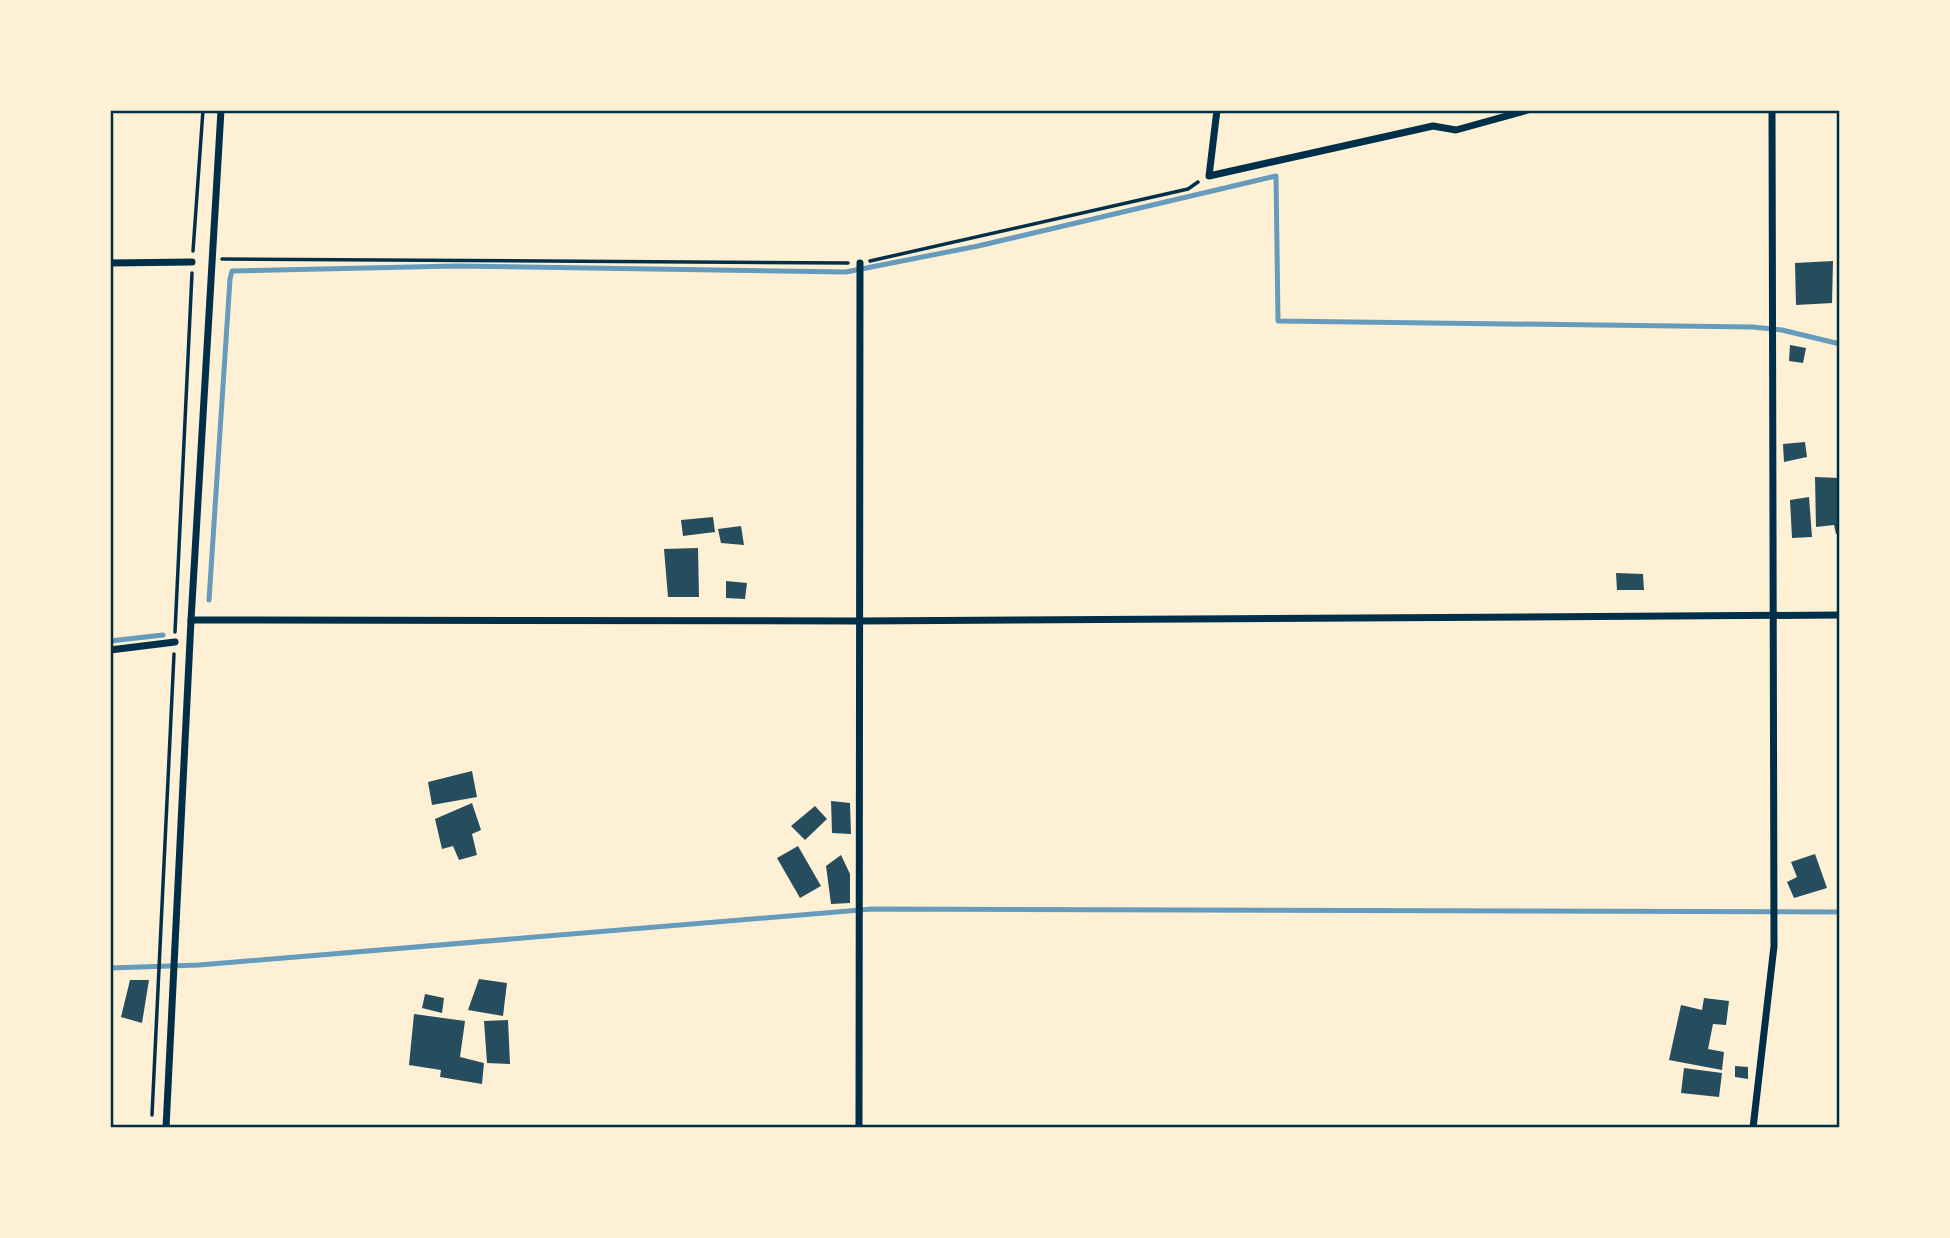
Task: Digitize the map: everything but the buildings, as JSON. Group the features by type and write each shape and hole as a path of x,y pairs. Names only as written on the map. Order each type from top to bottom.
{"street":[{"path":"166,1128 191,620 221,110"},
{"path":"1217,110 1209,176 1433,126 1455,131 1528,110"},
{"path":"1754,1128 1774,946 1772,110"},
{"path":"110,262 192,262"},
{"path":"859,1128 860,263"},
{"path":"191,620 860,621 1840,615"},
{"path":"110,650 175,642"}],"path":[{"path":"152,1118 192,262 203,110"},
{"path":"211,259 860,263 1188,189 1209,176"}],"waterway":[{"path":"209,600 232,271 456,266 846,272 978,246 1276,176 1278,321 1752,327 1782,330 1840,344"},
{"path":"110,641 163,635"},
{"path":"110,968 199,965 872,909 1840,912"}]}
